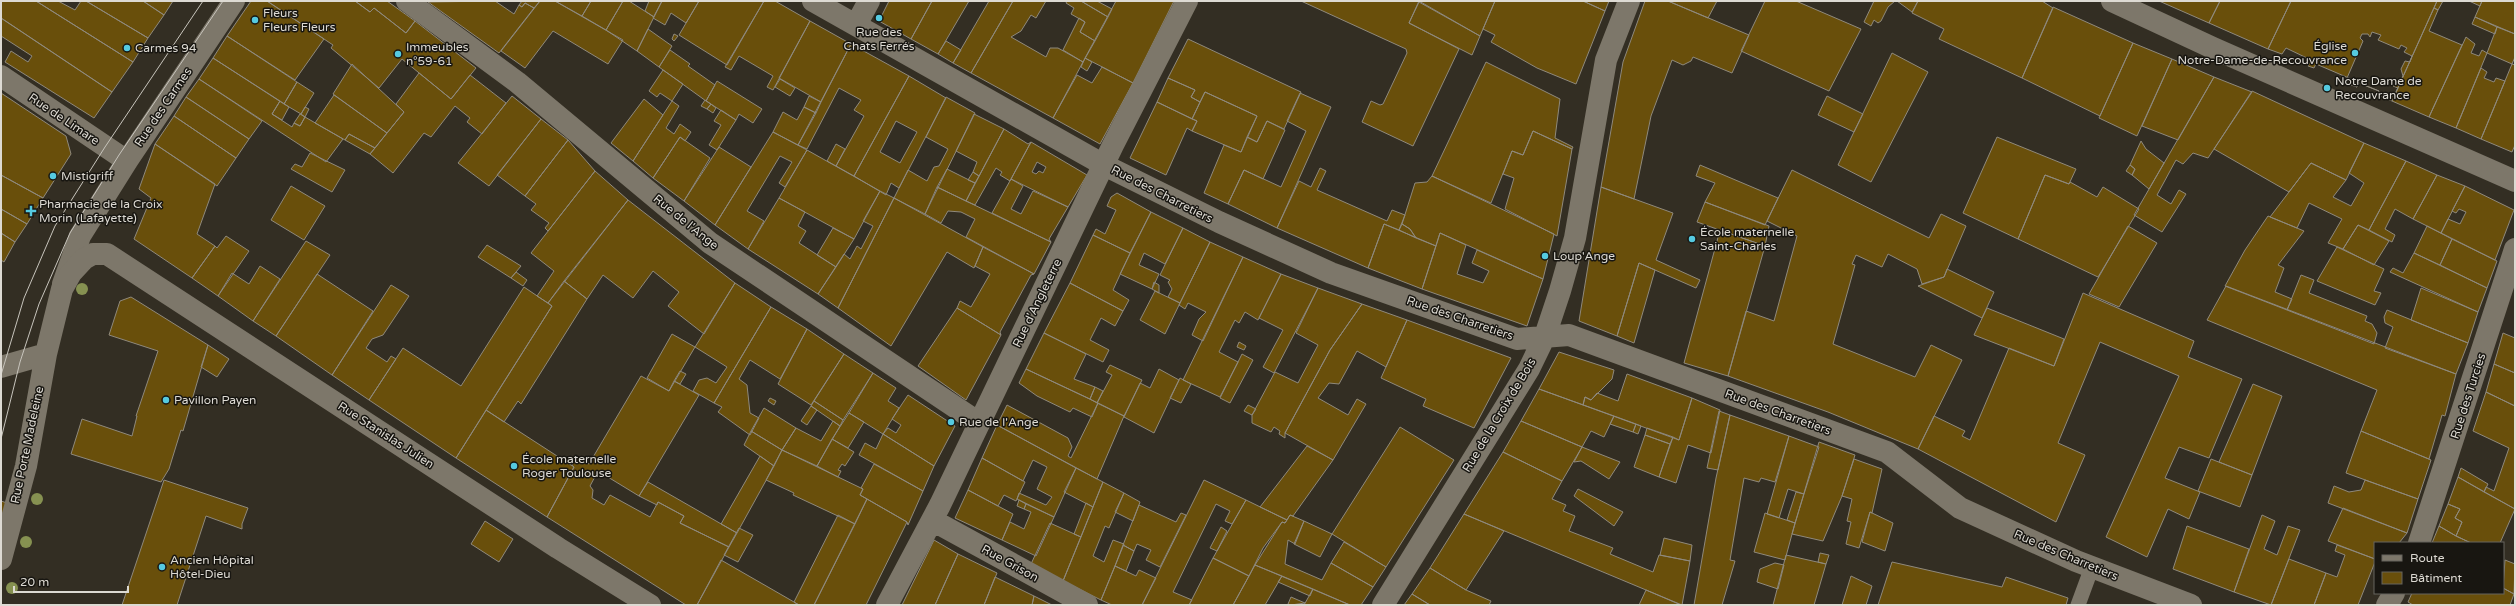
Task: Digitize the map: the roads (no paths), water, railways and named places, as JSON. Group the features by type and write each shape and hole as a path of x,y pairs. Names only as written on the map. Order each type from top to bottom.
{"street":[{"name":"Rue des Carmes","path":"62,289 80,236 127,161 234,1"},
{"name":"Rue de l'Ange","path":"407,1 516,82 710,243 979,423"},
{"name":"Rue des Charretiers","path":"813,1 1104,165 1219,222 1332,273 1517,339 1569,335 1887,452 1905,464 1960,508 2092,567 2191,605"},
{"path":"856,25 869,1"},
{"name":"Rue d'Angleterre","path":"887,605 932,520 1104,165 1187,1"},
{"name":"Rue de la Croix de Bois","path":"1383,605 1529,369 1544,336 1560,292 1575,238 1606,60 1629,1"},
{"path":"2112,1 2213,48 2515,181"},
{"name":"Rue de Limare","path":"1,76 127,161"},
{"name":"Rue des Turcies","path":"2419,542 2515,249"},
{"name":"Rue Stanislas Julien","path":"62,289 75,268 84,259 93,254 107,254 123,262 558,548 650,605"},
{"name":"Rue Porte Madeleine","path":"1,559 26,466 46,354 62,289"},
{"path":"1,367 46,354"},
{"name":"Rue Grison","path":"932,520 1087,605"},
{"path":"2387,605 2393,594"}],"lane":[{"path":"2078,605 2092,567"}],"tram line":[{"path":"1,375 24,298 55,226 105,147 203,1"},
{"path":"1,439 20,362 39,304 70,233 119,155 223,1"}],"place":[{"name":"Rue des Chats Ferrés","path":"879,18"},
{"name":"Fleurs Fleurs Fleurs","path":"255,20"},
{"name":"Carmes 94","path":"127,48"},
{"name":"Église Notre-Dame-de-Recouvrance","path":"2355,53"},
{"name":"Immeubles n°59-61","path":"398,54"},
{"name":"Notre Dame de Recouvrance","path":"2327,88"},
{"name":"Mistigriff","path":"53,176"},
{"name":"Pharmacie de la Croix Morin (Lafayette)","path":"31,211"},
{"name":"École maternelle Saint-Charles","path":"1692,239"},
{"name":"Loup'Ange","path":"1545,256"},
{"name":"Pavillon Payen","path":"166,400"},
{"name":"Rue de l'Ange","path":"951,422"},
{"name":"École maternelle Roger Toulouse","path":"514,466"},
{"name":"Ancien Hôpital Hôtel-Dieu","path":"162,567"}]}
